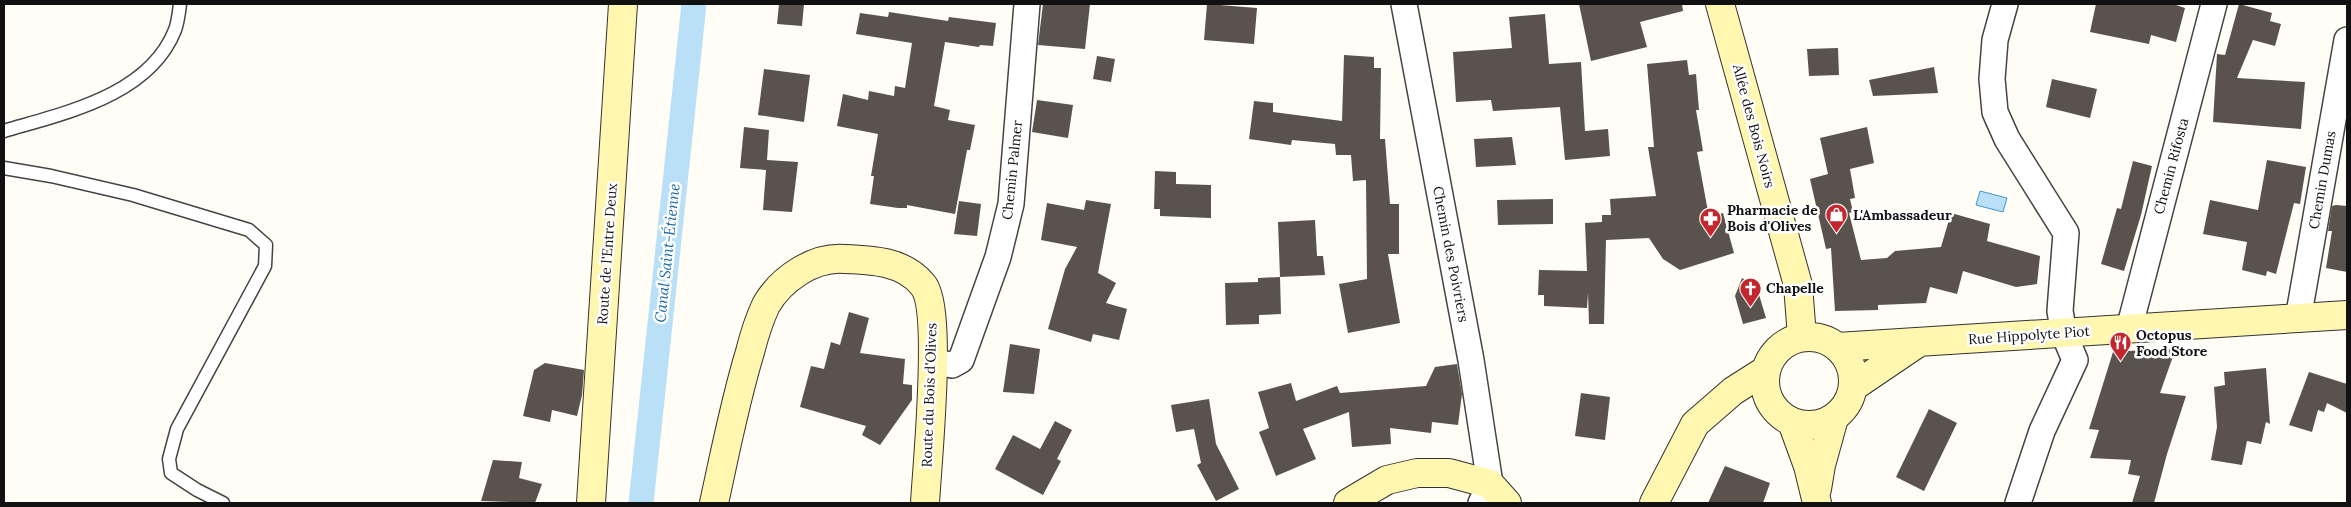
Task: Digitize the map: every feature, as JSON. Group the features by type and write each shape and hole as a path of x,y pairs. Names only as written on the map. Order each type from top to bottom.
{"main road":[{"name":"Route de l'Entre Deux","path":"592,503 623,4"},
{"name":"Allée des Bois Noirs","path":"1720,4 1798,285 1802,337"},
{"name":"Route du Bois d'Olives","path":"714,503 742,377 766,306 780,286 805,268 831,258 872,260 906,268 924,286 934,323 925,503"},
{"name":"Rue Hippolyte Piot","path":"1837,347 2347,316"},
{"path":"1817,500 1820,465 1834,418 1846,404 1852,387 1850,365 1837,347 1826,340 1815,337 1802,337 1790,341 1779,348 1771,358 1766,370 1765,392 1776,411 1792,422 1814,425 1834,418"},
{"name":"Rue Hippolyte Piot","path":"1852,387 1887,362 1921,342"},
{"path":"1654,503 1695,424 1733,391 1766,370"},
{"path":"1712,410 1737,403 1770,403"},
{"path":"1792,422 1817,500"},
{"path":"1348,503 1387,480 1417,473 1449,473 1492,497"}],"street":[{"name":"Chemin Palmer","path":"932,362 952,364 961,360 998,257 1011,204 1027,4"},
{"name":"Chemin des Poivriers","path":"1404,4 1455,271 1492,497"},
{"path":"2005,4 1995,40 1992,80 1995,112 2008,139 2066,232 2060,311 2064,334 2075,360 2042,432 2018,503"},
{"name":"Chemin Rifosta","path":"2129,329 2214,4"},
{"name":"Chemin Dumas","path":"2298,319 2347,40"}],"lane":[{"path":"4,131 58,115 117,91 124,86 154,64 175,30 180,4"},
{"path":"4,168 51,176 132,194 249,230 266,245 265,266 177,429 169,459 171,473 197,490 223,503"}],"water":[{"path":"1980,191 2007,198 2003,212 1976,205"}],"building":[{"path":"779,4 804,4 802,26 777,24"},
{"path":"1043,4 1090,4 1085,49 1038,45"},
{"path":"1207,4 1257,8 1254,44 1204,40"},
{"path":"1579,4 1682,4 1683,11 1640,22 1647,47 1591,61"},
{"path":"2096,4 2173,4 2185,8 2176,42 2151,35 2149,44 2090,32"},
{"path":"2239,4 2272,13 2270,21 2281,24 2275,46 2253,40 2237,78 2305,82 2301,129 2213,122 2217,54 2225,55"},
{"path":"889,12 948,21 949,17 996,23 993,46 980,45 979,47 945,42 934,106 950,110 948,120 975,125 970,150 967,150 955,214 907,205 907,208 898,208 870,204 874,176 871,176 878,134 837,126 843,94 868,100 869,91 894,96 895,86 905,88 912,43 856,34 860,13 888,17"},
{"path":"1545,14 1549,64 1581,62 1585,131 1608,129 1610,156 1565,160 1560,107 1493,111 1491,100 1456,102 1453,52 1512,48 1509,17"},
{"path":"1838,48 1839,75 1809,76 1807,49"},
{"path":"1344,55 1374,57 1374,68 1381,68 1380,139 1385,139 1390,204 1399,204 1399,254 1388,254 1400,323 1348,333 1339,284 1367,279 1366,180 1353,181 1351,155 1336,155 1335,144 1292,140 1291,145 1249,139 1254,101 1273,103 1273,112 1342,121"},
{"path":"1097,56 1115,59 1111,82 1093,79"},
{"path":"1687,60 1689,75 1696,74 1699,110 1696,110 1703,151 1697,152 1709,217 1723,213 1734,253 1680,270 1663,259 1649,238 1606,240 1604,324 1589,324 1588,293 1587,308 1544,306 1544,295 1538,295 1539,270 1587,271 1585,223 1602,222 1602,215 1611,215 1610,199 1656,196 1648,147 1654,147 1647,64"},
{"path":"1934,67 1938,93 1873,96 1869,80"},
{"path":"764,69 810,75 804,122 758,115"},
{"path":"2052,79 2097,89 2090,118 2046,107"},
{"path":"1037,100 1073,105 1068,138 1032,132"},
{"path":"744,127 769,130 767,160 798,162 792,212 763,210 766,170 740,168"},
{"path":"1867,127 1874,163 1850,169 1855,198 1850,199 1853,212 1849,213 1861,260 1887,258 1895,251 1941,247 1951,213 1990,224 1987,241 2040,256 2037,284 2016,287 1963,271 1957,294 1930,287 1926,303 1878,305 1878,310 1835,311 1831,248 1826,249 1810,179 1828,174 1820,138"},
{"path":"1512,137 1516,165 1476,167 1474,139"},
{"path":"2267,160 2306,167 2300,204 2294,203 2276,274 2267,271 2266,276 2242,270 2247,242 2203,234 2210,200 2258,210"},
{"path":"2133,161 2152,166 2141,215 2124,271 2101,264 2117,208 2121,209"},
{"path":"1155,171 1176,172 1176,184 1211,185 1211,218 1160,216 1160,209 1154,209"},
{"path":"1553,199 1553,224 1498,225 1497,200"},
{"path":"1086,200 1111,204 1098,273 1116,283 1106,303 1127,309 1119,340 1093,334 1091,342 1048,329 1065,269 1077,247 1041,240 1047,203 1084,210"},
{"path":"959,201 981,204 977,236 954,234"},
{"path":"2332,206 2347,206 2347,272 2326,268 2332,231 2328,231"},
{"path":"1315,220 1317,256 1323,256 1325,275 1280,277 1278,222"},
{"path":"1280,277 1281,314 1259,315 1259,324 1226,325 1225,283 1258,282 1258,278"},
{"name":"Chapelle","path":"1742,278 1757,288 1766,318 1743,324 1735,296"},
{"path":"849,312 869,318 860,353 905,359 903,384 912,385 912,400 880,445 862,435 866,426 800,407 811,366 824,369 831,342 840,345"},
{"path":"1010,344 1040,349 1034,394 1003,392"},
{"path":"2176,348 2160,393 2186,396 2167,454 2154,503 2132,503 2140,476 2128,474 2131,460 2090,458 2099,430 2089,429 2113,352"},
{"path":"545,363 584,370 582,395 577,416 552,410 550,422 523,416 534,370"},
{"path":"1457,364 1462,394 1458,425 1432,422 1431,433 1390,428 1391,444 1352,447 1349,412 1303,429 1316,459 1276,476 1259,432 1269,428 1258,392 1291,383 1296,401 1337,386 1340,393 1426,386 1435,367"},
{"path":"2266,368 2270,424 2266,422 2261,444 2247,441 2242,465 2211,460 2217,427 2214,387 2225,385 2224,372"},
{"path":"2309,372 2347,384 2347,413 2327,403 2324,412 2318,410 2312,432 2289,425"},
{"path":"1581,393 1610,397 1605,440 1575,436"},
{"path":"1209,399 1216,444 1239,489 1216,501 1197,465 1201,463 1194,429 1176,432 1171,405"},
{"path":"1929,409 1957,423 1924,491 1896,477"},
{"path":"1055,421 1072,430 1057,459 1061,461 1043,495 995,469 1013,435 1040,449"},
{"path":"493,460 522,462 519,478 542,484 535,503 481,501"},
{"path":"1725,466 1770,483 1763,503 1708,503"}],"waterway":[{"name":"Canal Saint-Étienne","path":"641,503 694,4"}],"place":[{"name":"L'Ambassadeur","path":"1837,234"},
{"name":"Pharmacie de Bois d'Olives","path":"1711,237"},
{"name":"Chapelle","path":"1750,307"},
{"name":"Octopus Food Store","path":"2120,362"}]}
